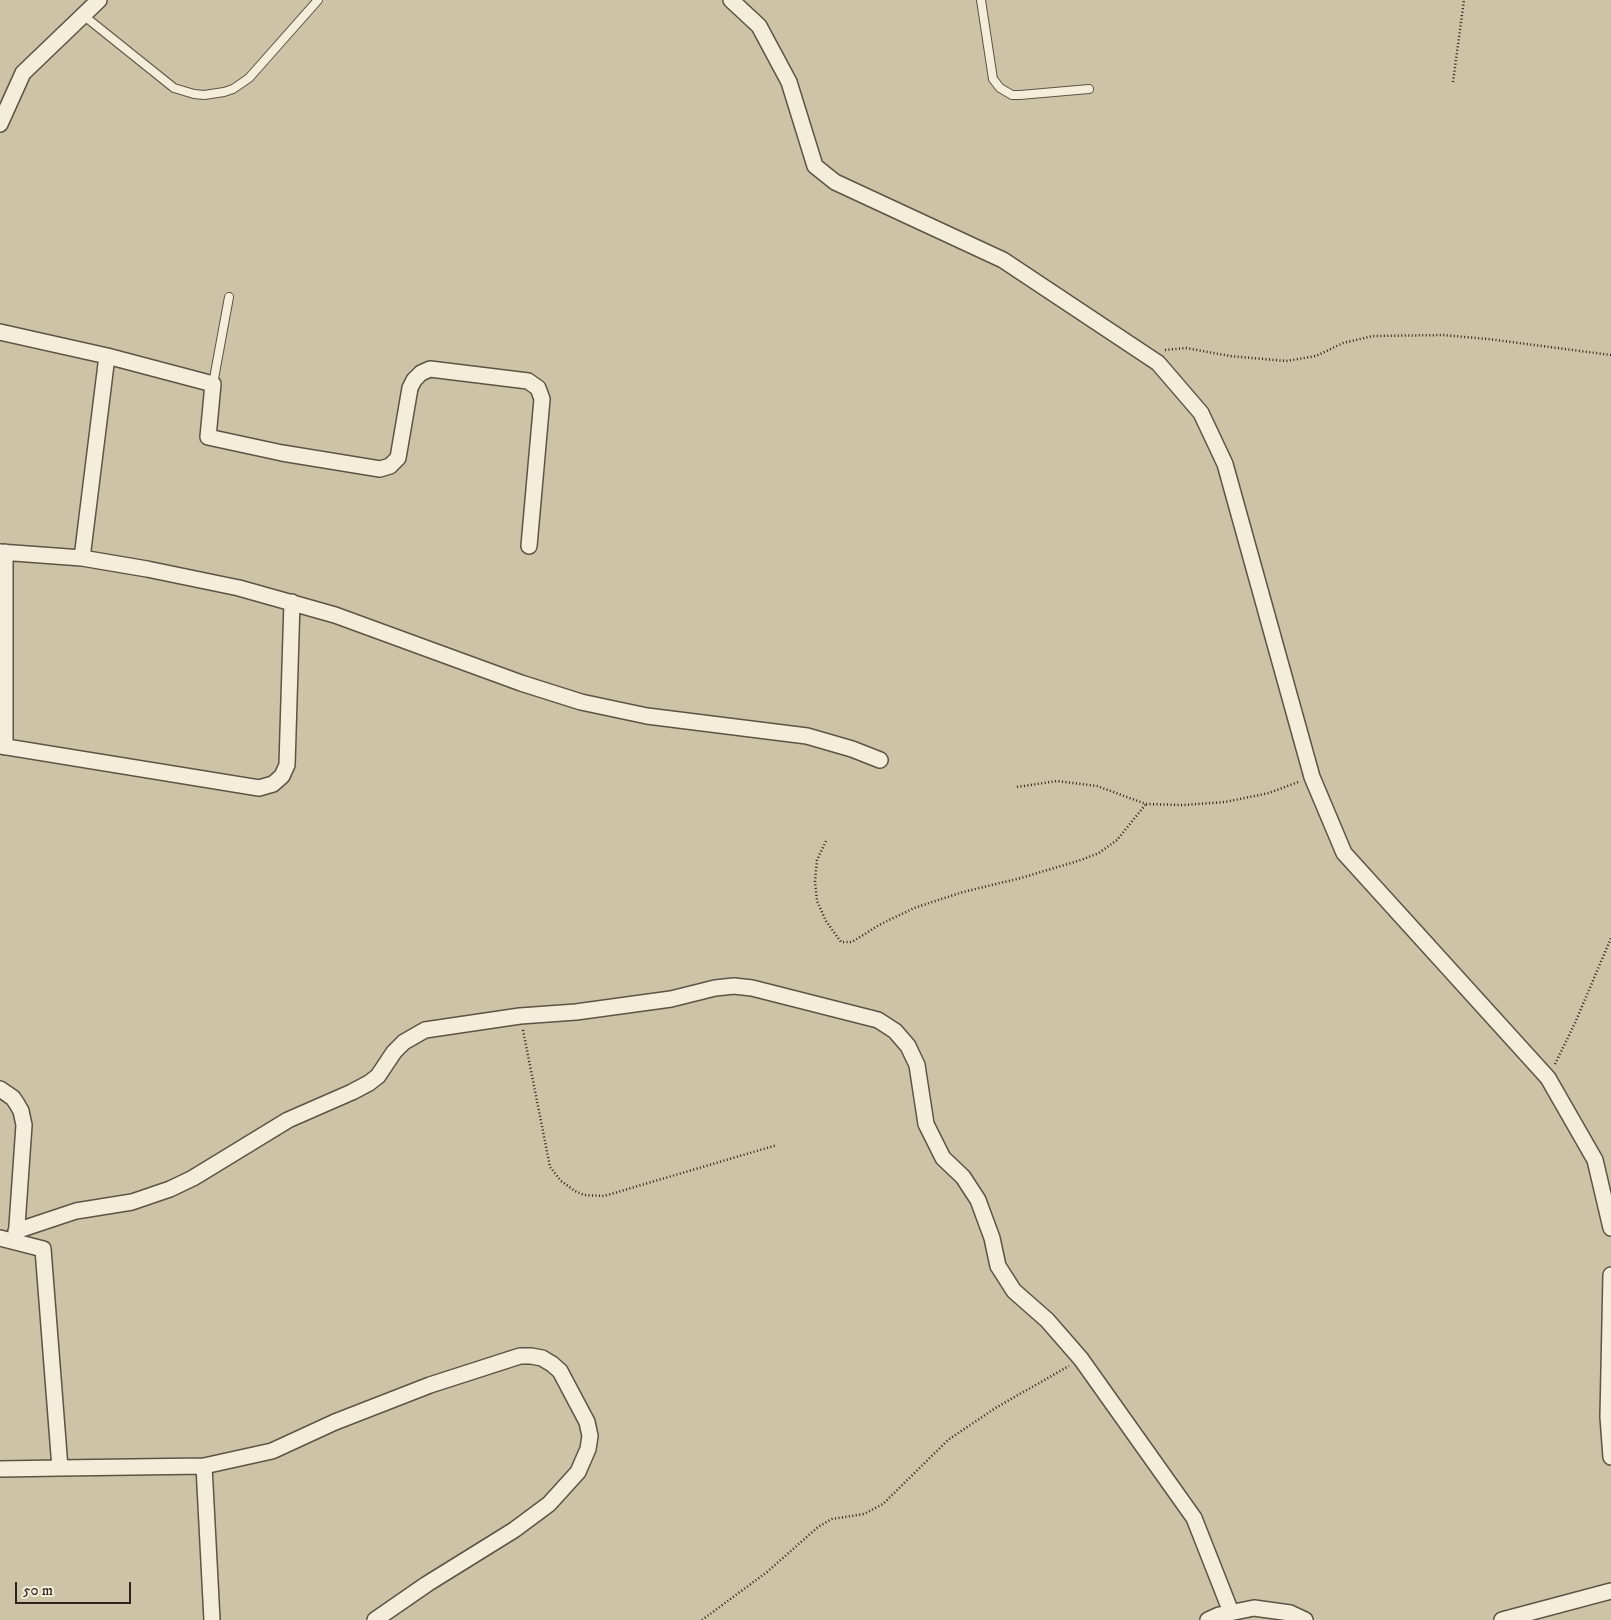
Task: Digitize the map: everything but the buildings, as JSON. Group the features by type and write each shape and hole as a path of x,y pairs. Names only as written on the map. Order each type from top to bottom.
{"street":[{"path":"0,124 23,73 99,0"},
{"path":"731,0 759,26 790,82 815,166 835,182 1003,260 1158,362 1201,413 1225,464 1312,777 1344,853 1548,1078 1595,1160 1611,1228"},
{"path":"0,332 107,356 213,384 208,437 282,453 380,469 390,466 398,458 410,388 414,380 421,373 430,369 528,381 538,388 542,399 529,546"},
{"path":"82,558 107,356"},
{"path":"292,602 287,765 282,776 273,784 259,788 2,747 2,552 82,558 190,577 292,602 370,627 521,683 581,702 647,716 807,736 880,760"},
{"path":"0,1238 16,1236 67,1213 132,1202 170,1190 288,1120 369,1083 378,1076 394,1052 404,1042 425,1030 520,1016 576,1012 671,999 715,988 734,986 752,988 878,1020 895,1031 908,1046 917,1065 926,1124 942,1158 963,1177 978,1200 992,1238 998,1266 1014,1291 1047,1320 1081,1359 1194,1518 1231,1612"},
{"path":"0,1089 13,1098 21,1110 24,1125 16,1236"},
{"path":"16,1236 43,1249 60,1468"},
{"path":"1611,1275 1608,1417 1611,1457"},
{"path":"0,1469 204,1466 272,1451 335,1422 430,1385 520,1356 542,1358 552,1364 560,1372 587,1422 590,1436 588,1449 578,1472 548,1504 514,1530 375,1620"},
{"path":"204,1466 212,1620"},
{"path":"1502,1620 1611,1591"},
{"path":"1208,1620 1219,1615 1254,1608 1290,1613 1305,1620"}],"lane":[{"path":"84,15 174,88 204,95 224,92 249,78 318,0"},
{"path":"981,0 994,79 1000,88 1012,95 1089,89"},
{"path":"213,384 229,297"}],"path":[{"path":"1453,82 1464,0"},
{"path":"1142,352 1186,348 1230,356 1286,361 1316,356 1343,343 1373,336 1443,335 1611,355"},
{"path":"1017,787 1057,781 1097,786 1146,804 1183,805 1225,802 1269,793 1312,777"},
{"path":"826,841 817,860 814,881 818,901 826,920 841,942 852,942 879,925 914,908 963,892 1068,864 1098,853 1117,840 1146,804"},
{"path":"1548,1078 1575,1023 1611,938"},
{"path":"520,1016 550,1167 561,1181 575,1191 584,1195 604,1196 777,1145"},
{"path":"702,1620 767,1572 818,1527 832,1519 864,1514 883,1504 956,1434 997,1407 1081,1359"}],"shaded area":[{"path":"0,0 1611,0 1611,1620 0,1620"}]}
